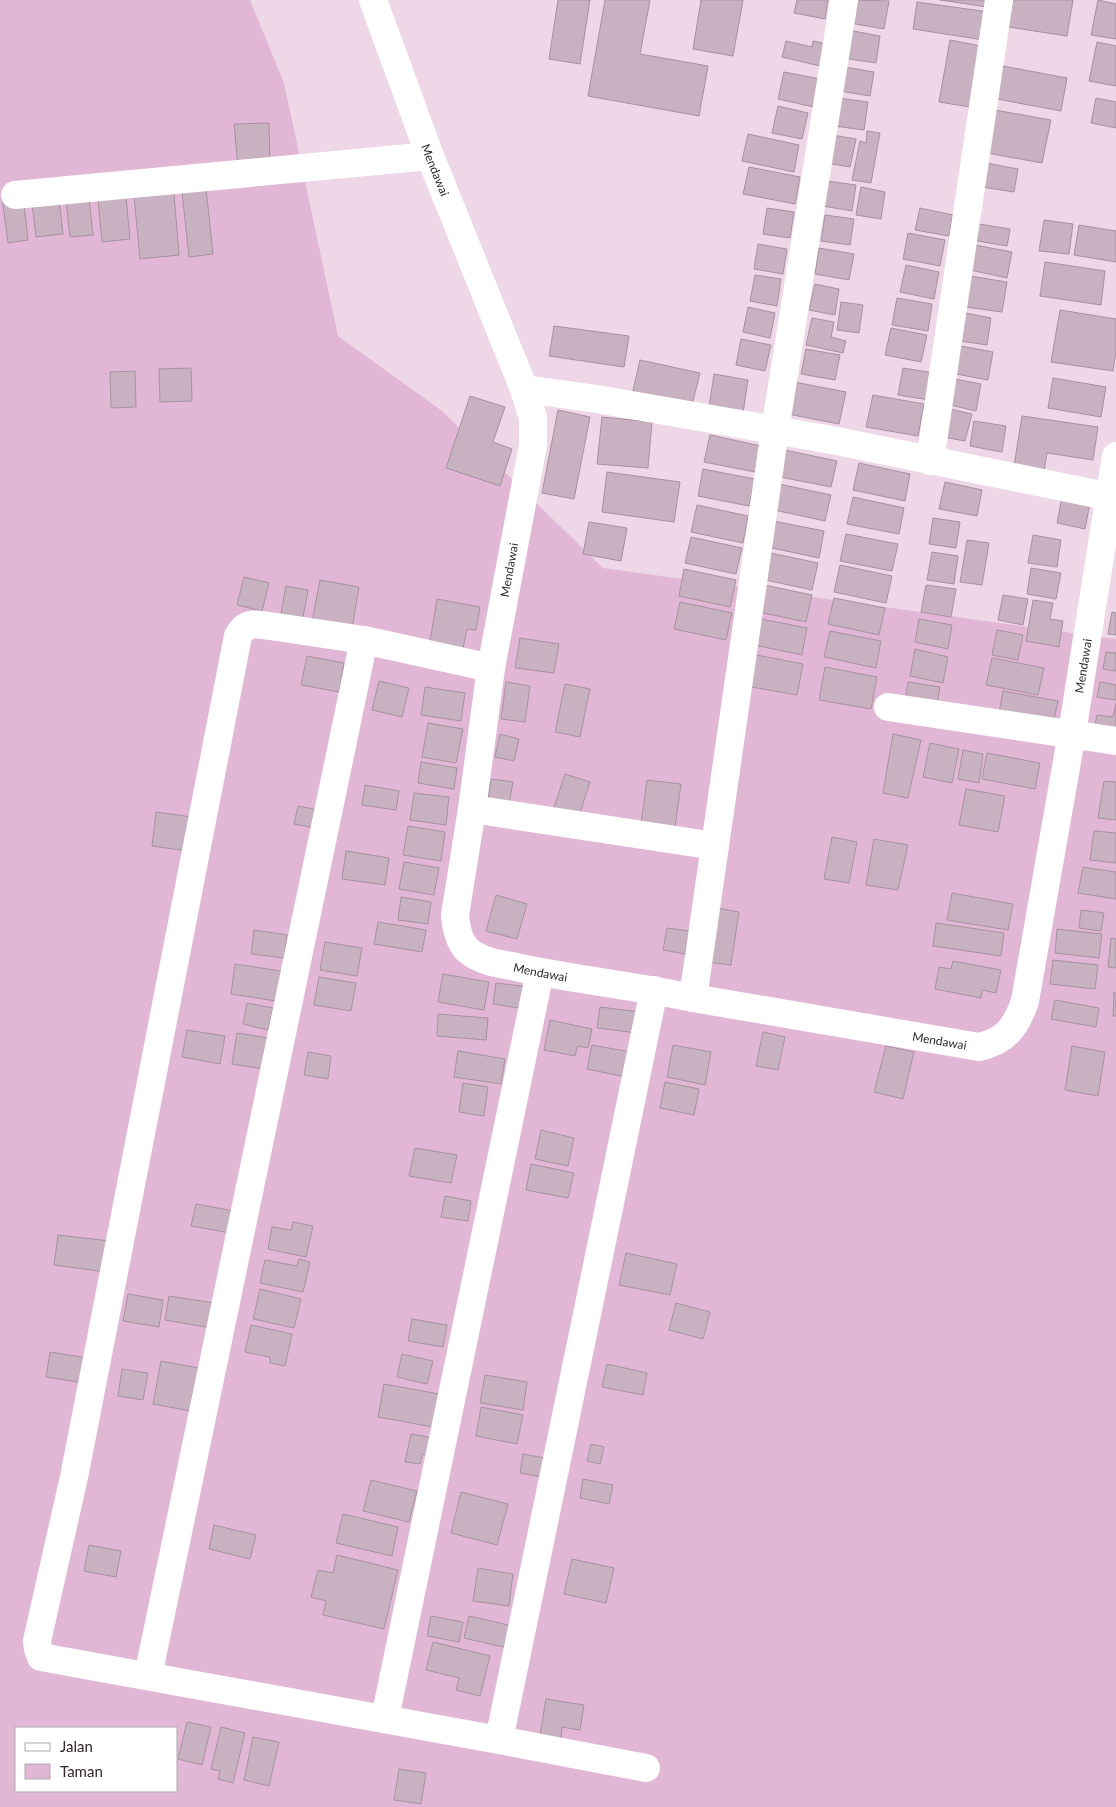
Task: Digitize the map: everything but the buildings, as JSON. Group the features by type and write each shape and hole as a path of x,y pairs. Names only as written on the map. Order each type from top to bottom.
{"street":[{"name":"Mendawai","path":"373,0 430,156 524,389 533,418 533,445 491,668 472,809 455,914 456,928 461,941 468,951 483,960 540,972 979,1047 992,1044 1003,1038 1015,1026 1025,1001 1113,497 1116,456"},
{"path":"693,998 775,430 844,0"},
{"path":"930,460 999,0"},
{"path":"15,195 430,156"},
{"path":"524,389 597,399 837,441 1113,497"},
{"path":"491,668 364,640 251,624 243,628 238,636 74,1477 37,1641 38,1649 41,1657 385,1718 646,1768"},
{"path":"148,1676 364,640"},
{"path":"888,707 1116,741"},
{"path":"472,809 715,846"},
{"path":"385,1718 540,972"},
{"path":"499,1740 654,990"}],"green space":[{"path":"0,0 250,0 284,83 338,336 442,411 603,568 1116,639 1116,1807 0,1807"}]}
